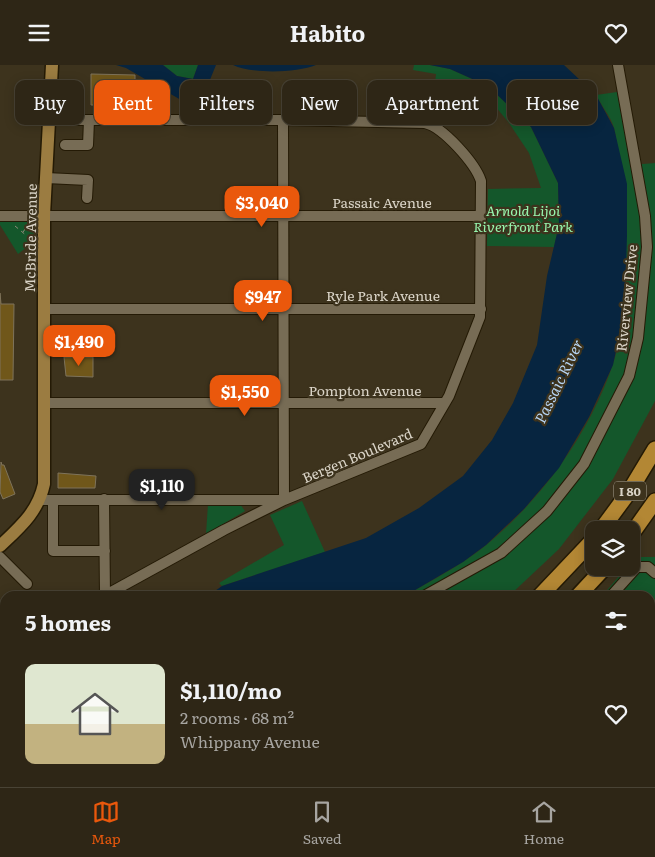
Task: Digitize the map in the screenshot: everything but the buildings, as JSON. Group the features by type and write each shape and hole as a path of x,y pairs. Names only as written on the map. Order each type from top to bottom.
{"highway":[{"name":"I 80","path":"608,521 629,492 655,449"},
{"name":"I 80","path":"640,522 655,501"},
{"path":"545,591 585,548"},
{"path":"583,591 597,576"}],"main road":[{"name":"McBride Avenue","path":"51,80 52,65"},
{"name":"McBride Avenue","path":"0,546 47,500 44,485 44,215 49,125"}],"street":[{"name":"Riverview Drive","path":"433,591 500,553 547,511 584,464 629,376 640,323 647,239 618,65"},
{"name":"Bergen Boulevard","path":"84,120 282,120"},
{"path":"65,145 88,145 89,120"},
{"name":"Bergen Boulevard","path":"114,591 224,530 284,500 416,448 426,439 446,403 480,317 481,213 479,175 445,133 433,125 414,122 357,121"},
{"path":"105,551 53,551 47,500 284,500 283,125"},
{"path":"46,178 88,180 87,198"},
{"name":"Passaic Avenue","path":"5,215 481,213"},
{"name":"Ryle Park Avenue","path":"44,309 481,309"},
{"name":"Pompton Avenue","path":"45,403 284,405 446,403"},
{"path":"104,499 105,591"},
{"path":"0,557 27,584"},
{"path":"615,591 637,567 648,567 655,573"}],"path":[{"path":"481,213 515,211 538,219 548,230 557,233"},
{"path":"5,215 10,222 33,241 44,240"}],"green space":[{"path":"163,65 198,65 193,79 177,76"},
{"name":"Arnold Lijoi Riverfront Park","path":"414,65 430,65 450,69 475,80 435,80 436,74 413,70"},
{"path":"617,92 631,165 655,163 655,401 613,479 559,549 514,591 414,591 475,553 510,524 535,498 557,469 578,439 596,407 610,373 620,340 625,306 625,261 618,159 616,137 611,120 597,95"},
{"name":"Arnold Lijoi Riverfront Park","path":"497,95 507,104 507,121 497,108"},
{"name":"Arnold Lijoi Riverfront Park","path":"510,125 529,125 531,127 558,183 559,225 554,247 487,246 488,189 541,188 529,153"},
{"path":"28,220 37,227 36,240 18,254 0,225 0,221"},
{"path":"302,501 325,552 222,586 219,583 284,545 270,515"},
{"path":"208,504 240,504 245,511 206,534"},
{"path":"640,557 655,557 655,591 606,591 619,576 640,576"}],"water":[{"path":"116,65 163,65 177,76 193,79 198,65 216,65 210,80 180,80 180,99 170,94 170,80 147,80 126,68"},
{"path":"233,65 316,65 297,70 262,71"},
{"path":"430,65 564,65 580,80 507,80 507,104 497,95 497,80 475,80 450,69"},
{"name":"Passaic River","path":"597,97 614,128 627,184 625,308 613,365 589,417 559,468 524,509 486,545 463,562 414,591 215,591 222,586 366,538 419,508 463,476 492,440 513,403 537,345 547,276 559,225 558,183 529,125 597,125"}]}
